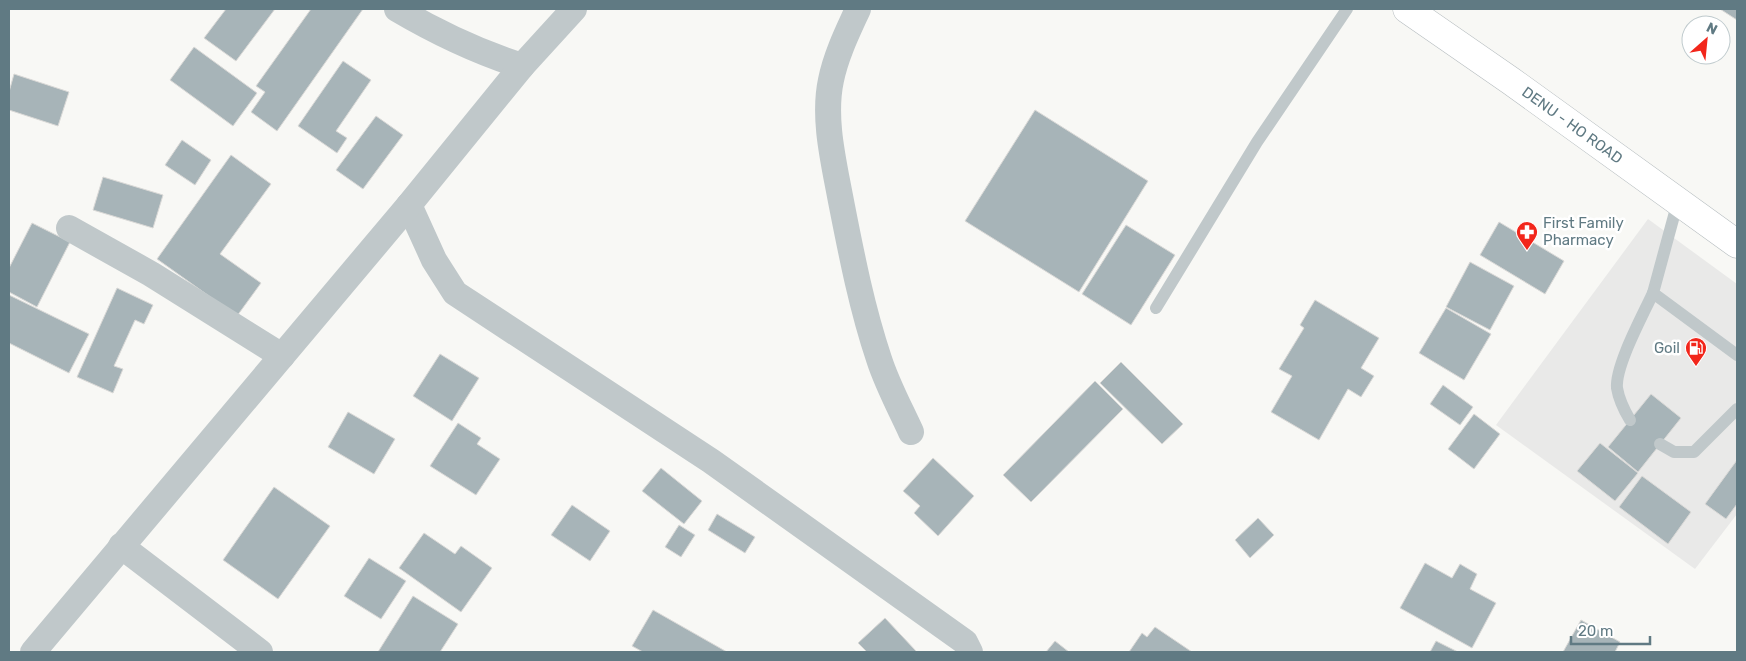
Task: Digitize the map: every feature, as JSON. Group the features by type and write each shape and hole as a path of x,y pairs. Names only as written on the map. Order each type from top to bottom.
{"main road":[{"name":"DENU - HO ROAD","path":"1407,9 1737,244"}],"street":[{"path":"397,9 428,27 489,55 522,66"},
{"path":"33,652 409,205 522,66 574,9"},
{"path":"858,9 839,54 831,80 829,118 832,157 852,267 865,315 880,361 911,432"},
{"path":"409,205 434,260 455,293 711,461 965,642 970,652"},
{"path":"69,228 151,274 282,356"},
{"path":"121,546 260,652"}],"lane":[{"path":"1156,308 1257,142 1347,9"},
{"path":"1630,420 1622,406 1617,386 1619,370 1653,293 1678,201"},
{"path":"1653,293 1737,355"},
{"path":"1660,444 1674,452 1694,452 1737,409"}],"shaded area":[{"path":"1648,219 1737,284 1737,514 1695,569 1496,425"}],"building":[{"path":"226,9 275,9 236,61 204,38"},
{"path":"311,9 363,9 277,131 251,112 265,92 256,86"},
{"path":"1720,9 1737,9 1737,20"},
{"path":"194,47 257,93 233,126 170,80"},
{"path":"343,61 371,80 336,131 347,138 337,153 298,126"},
{"path":"14,74 69,92 58,126 9,110 9,92"},
{"path":"1035,110 1148,181 1079,292 965,221"},
{"path":"376,116 403,135 363,189 336,170"},
{"path":"182,140 211,160 195,185 165,165"},
{"path":"231,155 271,184 220,254 261,283 237,316 157,259"},
{"path":"103,177 163,195 153,228 93,210"},
{"path":"1499,222 1564,261 1545,294 1480,255"},
{"path":"32,223 70,242 37,307 9,292 9,268"},
{"path":"1126,225 1175,255 1131,325 1082,294"},
{"path":"1470,262 1514,286 1490,330 1446,307"},
{"path":"117,288 153,305 144,324 135,320 114,366 123,369 113,393 77,377"},
{"path":"9,295 89,334 69,373 9,343"},
{"path":"1315,300 1379,338 1361,368 1374,376 1361,397 1348,389 1319,440 1271,412 1292,376 1279,369 1304,328 1300,325"},
{"path":"1446,308 1491,334 1464,380 1419,353"},
{"path":"440,354 479,378 452,421 413,396"},
{"path":"1121,362 1183,424 1162,444 1100,383"},
{"path":"1095,381 1123,409 1031,502 1003,475"},
{"path":"1443,385 1473,407 1460,425 1430,404"},
{"path":"1651,394 1681,418 1638,472 1608,447"},
{"path":"348,412 395,439 374,474 328,447"},
{"path":"1474,414 1500,434 1474,469 1448,449"},
{"path":"458,423 481,438 477,444 500,459 476,495 430,466"},
{"path":"1600,443 1638,473 1615,501 1577,471"},
{"path":"933,458 974,496 938,536 914,513 920,506 903,491"},
{"path":"1737,460 1737,504 1726,519 1705,504"},
{"path":"661,468 702,501 684,524 642,491"},
{"path":"1642,476 1691,512 1668,544 1619,507"},
{"path":"274,487 330,526 278,599 223,560"},
{"path":"572,505 610,531 590,561 551,535"},
{"path":"717,514 755,537 745,553 708,530"},
{"path":"1258,518 1274,535 1250,558 1235,540"},
{"path":"679,525 695,535 681,557 665,547"},
{"path":"424,533 455,554 461,546 492,568 461,612 399,568"},
{"path":"369,558 406,581 381,619 344,596"},
{"path":"1425,563 1452,578 1460,564 1477,574 1470,589 1496,603 1472,648 1400,608"},
{"path":"413,596 458,624 440,652 378,652"},
{"path":"653,610 727,652 643,652 632,646"},
{"path":"885,618 915,652 867,652 858,643"},
{"path":"1581,620 1620,642 1615,652 1563,652"},
{"path":"1155,627 1192,652 1129,652 1142,633 1147,637"},
{"path":"1055,641 1069,652 1046,652"},
{"path":"1436,641 1458,652 1430,652"}],"place":[{"name":"First Family Pharmacy","path":"1527,251"},
{"name":"Goil","path":"1696,367"}]}
